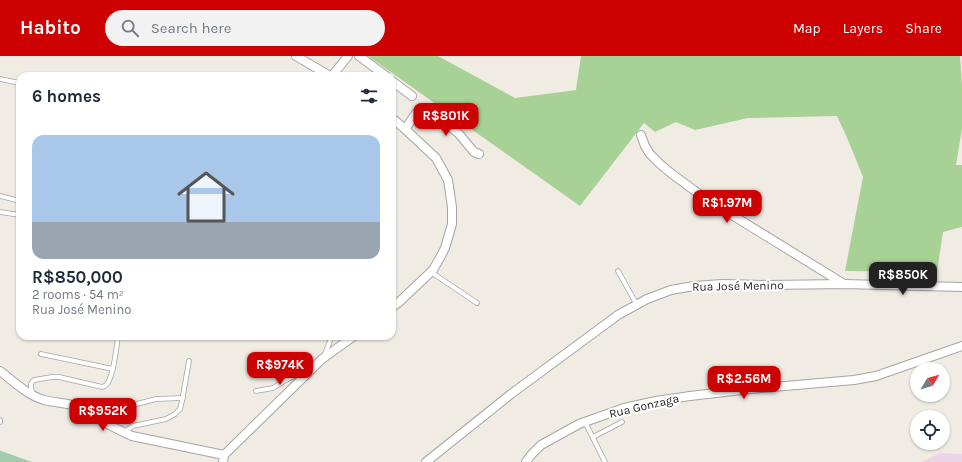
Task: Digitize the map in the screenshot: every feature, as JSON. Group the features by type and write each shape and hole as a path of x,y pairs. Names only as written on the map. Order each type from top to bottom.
{"street":[{"path":"296,56 324,72"},
{"path":"334,72 348,56"},
{"path":"359,56 381,72"},
{"path":"396,84 412,96"},
{"path":"405,129 416,112 423,109 430,110 459,134 474,152 479,154"},
{"path":"396,121 436,158 448,180 452,207 452,224 445,248 431,272 396,304"},
{"path":"641,135 650,154 660,164 706,199 844,284"},
{"name":"Rua José Menino","path":"426,462 511,394 618,315 647,299 671,290 694,286 722,284 844,284 962,287"},
{"path":"0,371 28,393 43,400 66,403 80,407 124,433 224,458 322,359 348,340"},
{"name":"Rua Gonzaga","path":"526,462 541,445 579,424 624,408 656,401 717,393 825,383 876,376 962,346"},
{"path":"770,377 770,387"},
{"path":"715,383 717,393"}],"lane":[{"path":"0,79 16,82"},
{"path":"0,196 16,200"},
{"path":"0,212 16,214"},
{"path":"618,271 637,305"},
{"path":"431,272 477,303"},
{"path":"33,395 31,386 34,380 52,377 59,377 104,387 108,383 112,369 117,340"},
{"path":"322,359 330,340"},
{"path":"42,354 112,369"},
{"path":"124,433 133,426 166,420 180,409 189,361"},
{"path":"256,391 273,388 314,367"},
{"path":"129,406 156,398 183,398"},
{"path":"585,422 605,462"},
{"path":"592,437 622,422"}],"shaded area":[{"path":"940,453 962,454 962,462 922,462"}],"green space":[{"path":"368,56 438,56 515,98 576,90 581,56 960,56 962,85 962,129 956,165 962,165 962,227 943,232 937,272 845,271 863,177 837,116 748,118 695,130 676,122 655,132 644,123 580,206 396,76 396,72 391,72"},
{"path":"0,450 1,451 32,462 0,462"}]}
